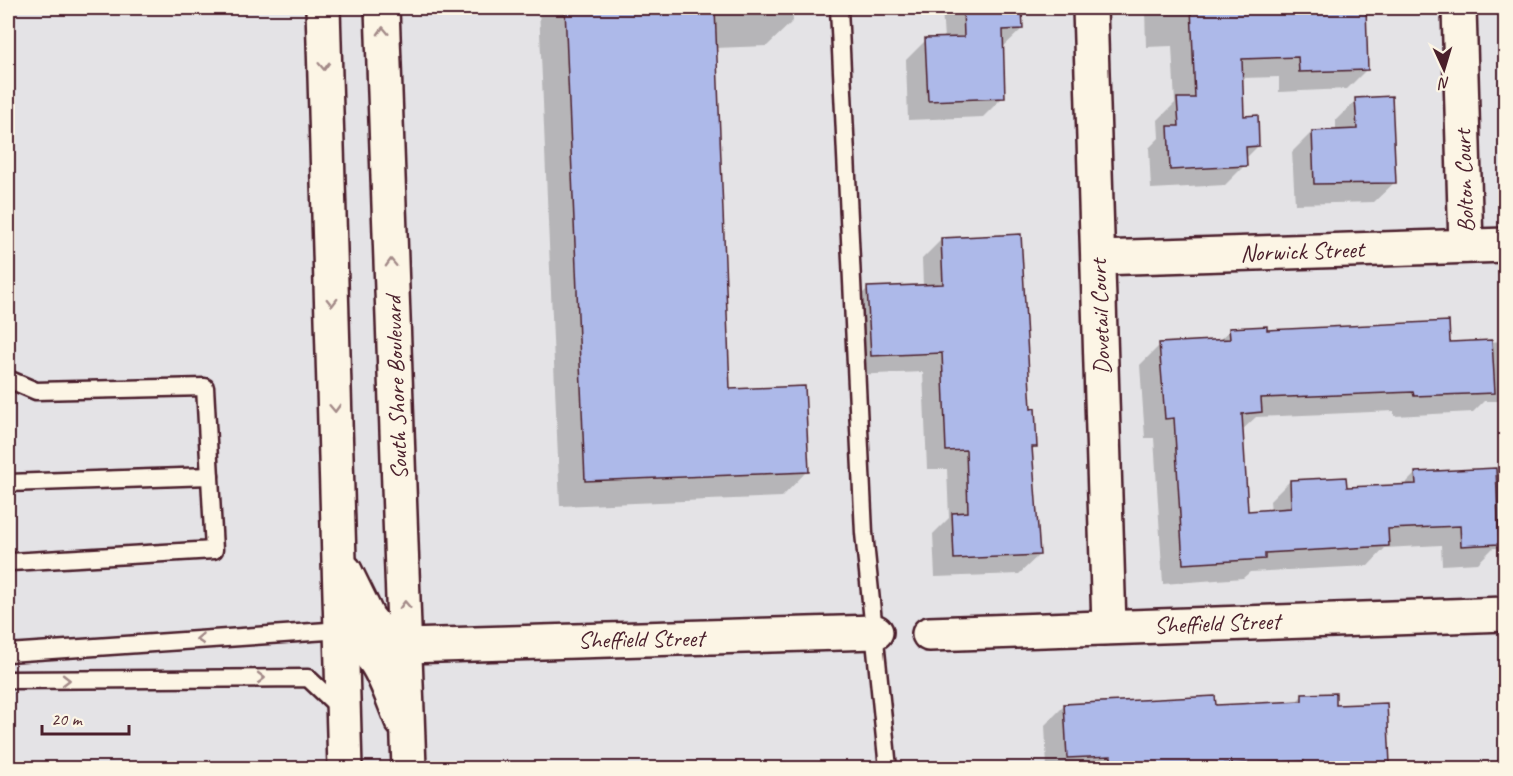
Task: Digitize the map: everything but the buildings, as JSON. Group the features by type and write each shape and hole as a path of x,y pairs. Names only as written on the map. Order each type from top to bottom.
{"street":[{"path":"323,8 345,768"},
{"name":"South Shore Boulevard","path":"382,8 409,753"},
{"name":"Dovetail Court","path":"1090,8 1109,626"},
{"name":"Bolton Court","path":"1459,8 1466,246"},
{"name":"Norwick Street","path":"1098,258 1506,244"},
{"path":"339,559 368,618 380,633 406,646"},
{"name":"Sheffield Street","path":"929,634 1506,614"},
{"path":"342,630 363,644 378,665 409,753"},
{"name":"Sheffield Street","path":"406,646 876,632"}],"lane":[{"path":"839,8 864,533 876,632 888,768"},
{"path":"8,379 36,391 205,387 214,550 10,562"},
{"path":"8,483 210,476"},
{"path":"8,653 342,630"},
{"path":"8,680 308,678 345,713"}]}
